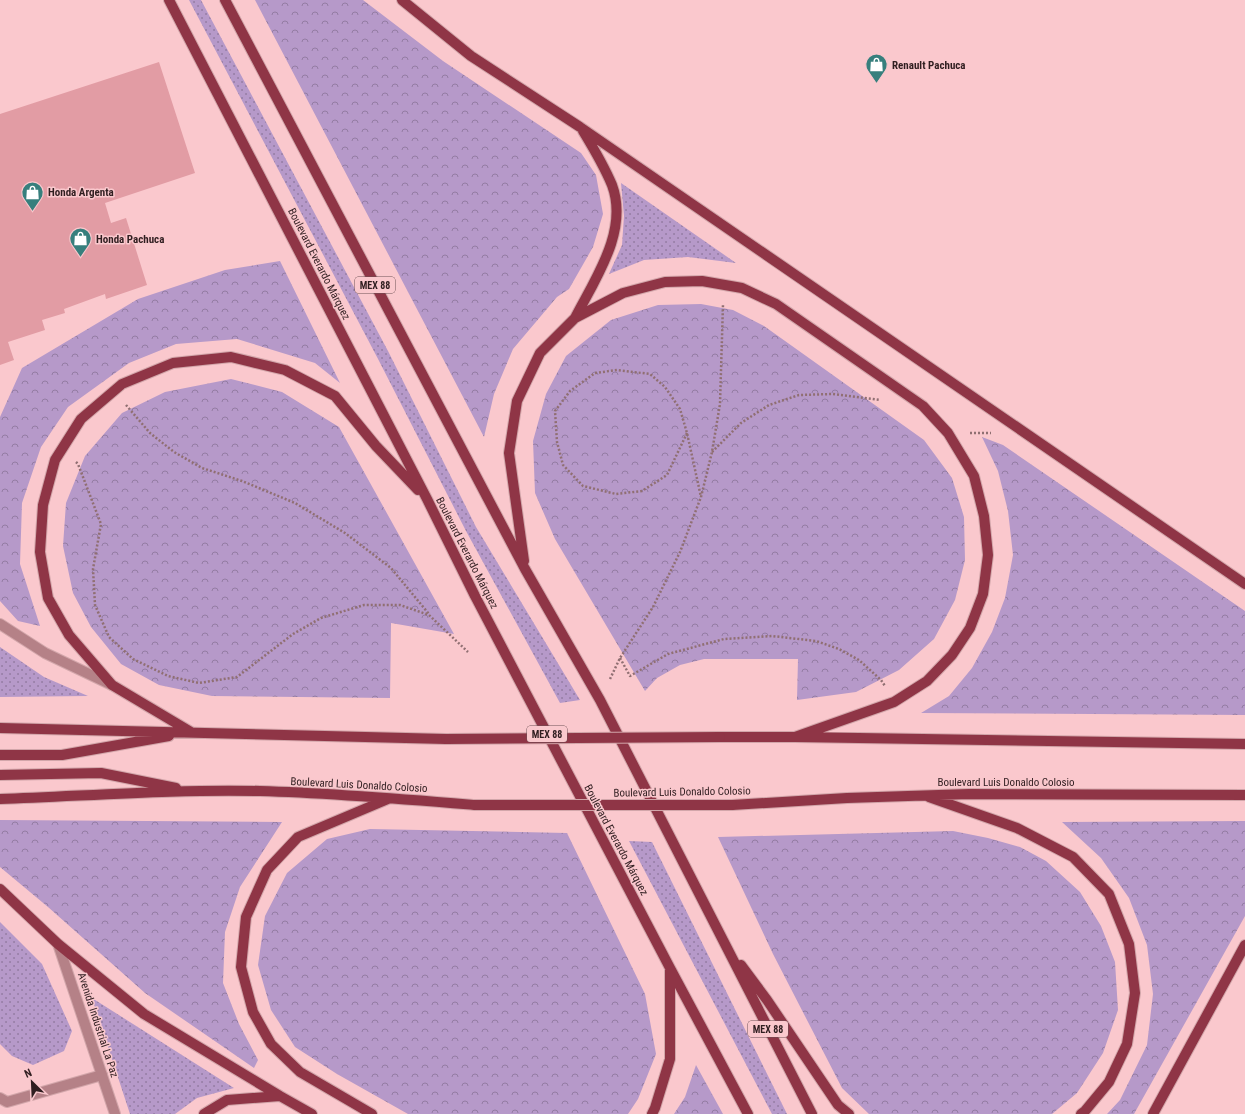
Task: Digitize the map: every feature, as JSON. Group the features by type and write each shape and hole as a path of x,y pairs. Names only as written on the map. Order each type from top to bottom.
{"main road":[{"name":"Boulevard Everardo Márquez","path":"169,0 427,499 475,596 748,1114"},
{"name":"MEX 88","path":"225,0 525,569 600,700 812,1114"},
{"path":"402,0 471,56 580,127 1245,584"},
{"path":"575,318 610,247 615,225 616,207 612,186 600,159 580,127"},
{"path":"525,569 509,453 517,401 540,352 575,318 623,293 665,282 702,281 742,288 776,304 923,406 948,433 974,476 984,516 988,555 983,594 970,628 952,655 926,681 894,702 795,737"},
{"path":"190,732 112,685 68,635 48,598 40,552 43,504 54,460 81,419 122,384 173,363 231,357 285,370 334,396 376,446 427,499"},
{"path":"0,728 446,739 795,737 1245,744"},
{"path":"0,756 62,755 190,732"},
{"path":"0,775 101,772 191,792"},
{"name":"Boulevard Luis Donaldo Colosio","path":"0,799 260,791 391,798 474,805 732,805 923,795 1245,795"},
{"path":"923,795 1017,828 1073,857 1109,894 1129,944 1135,993 1127,1044 1109,1082 1081,1114"},
{"path":"372,1114 300,1072 271,1044 253,1012 241,967 246,917 267,870 298,837 391,798"},
{"path":"0,889 58,944 144,1014 312,1114"},
{"path":"725,944 767,1000 838,1105 849,1114"},
{"path":"1153,1114 1245,945"},
{"path":"652,1114 670,1059 670,968"},
{"path":"204,1114 227,1100 280,1096"}],"street":[{"path":"0,624 45,653 112,685"},
{"name":"Avenida Industrial La Paz","path":"58,944 115,1114"},
{"path":"0,1098 8,1102 102,1075"}],"path":[{"path":"600,700 620,658 653,607 680,552 701,497 712,452 720,404 722,304"},
{"path":"687,433 667,475 642,491 616,494 583,486 563,465 557,442 555,411 570,390 595,373 617,370 650,374 665,387 680,409 687,433 701,497"},
{"path":"712,452 741,424 769,405 799,395 833,394 882,400"},
{"path":"125,405 150,433 174,452 202,468 295,503 345,533 391,568 429,615 468,652"},
{"path":"948,433 992,433"},
{"path":"75,461 78,464 101,524 93,569 95,605 109,637 133,659 168,676 199,683 237,677 293,634 321,618 364,605 400,605 429,615"},
{"path":"620,658 630,676 668,654 724,638 772,636 816,641 839,649 859,660 881,680 894,702"}],"green space":[{"path":"189,0 201,0 388,351 476,527 580,700 560,703 466,531 377,357"},
{"path":"255,0 363,0 443,61 581,153 596,175 603,214 593,247 569,289 557,297 513,349 494,394 484,437"},
{"path":"621,183 736,263 688,257 644,260 609,274 622,245 624,216"},
{"path":"280,261 340,383 315,363 237,339 176,344 129,363 68,407 41,447 22,503 20,564 40,626 18,621 0,601 0,417 22,368 138,299 225,270"},
{"path":"701,304 733,310 764,326 924,440 952,478 964,517 965,560 955,600 934,639 899,670 856,692 797,700 798,659 704,659 680,665 657,678 645,691 555,539 535,493 533,441 546,394 566,356 611,320 658,305"},
{"path":"231,379 282,392 339,427 454,634 391,623 390,698 212,696 159,685 121,664 91,627 73,593 63,546 66,503 85,456 122,413 165,392"},
{"path":"982,437 1003,445 1245,611 1245,715 921,713 949,696 972,668 992,632 1005,598 1013,555 1008,511 998,471"},
{"path":"0,647 44,677 88,696 0,697"},
{"path":"0,820 282,822 240,887 225,932 223,983 239,1024 258,1060 254,1068 145,993 48,907 0,867"},
{"path":"1245,821 1245,916 1134,1114 1107,1114 1120,1100 1147,1045 1153,994 1147,945 1129,898 1101,858 1062,822"},
{"path":"370,829 567,833 645,994 656,1054 638,1099 628,1114 408,1114 337,1074 295,1047 271,1010 258,965 265,916 287,873 327,839"},
{"path":"953,831 988,838 1020,847 1046,861 1080,892 1101,926 1115,962 1118,1010 1103,1053 1077,1093 1052,1114 869,1114 842,1088 773,954 718,837"},
{"path":"629,841 652,842 787,1114 772,1114"},
{"path":"0,922 42,964 72,1031 64,1051 33,1065 12,1056 0,1044"},
{"path":"92,998 234,1088 197,1098 175,1114 130,1114"},
{"path":"696,1065 723,1114 674,1114 685,1097"}],"building":[{"path":"159,62 195,173 105,203 111,223 126,218 147,285 106,299 105,294 64,309 65,313 42,320 45,330 8,342 14,360 0,365 0,114"}],"place":[{"name":"Renault Pachuca","path":"876,84"},
{"name":"Honda Argenta","path":"32,212"},
{"name":"Honda Pachuca","path":"80,258"}]}
